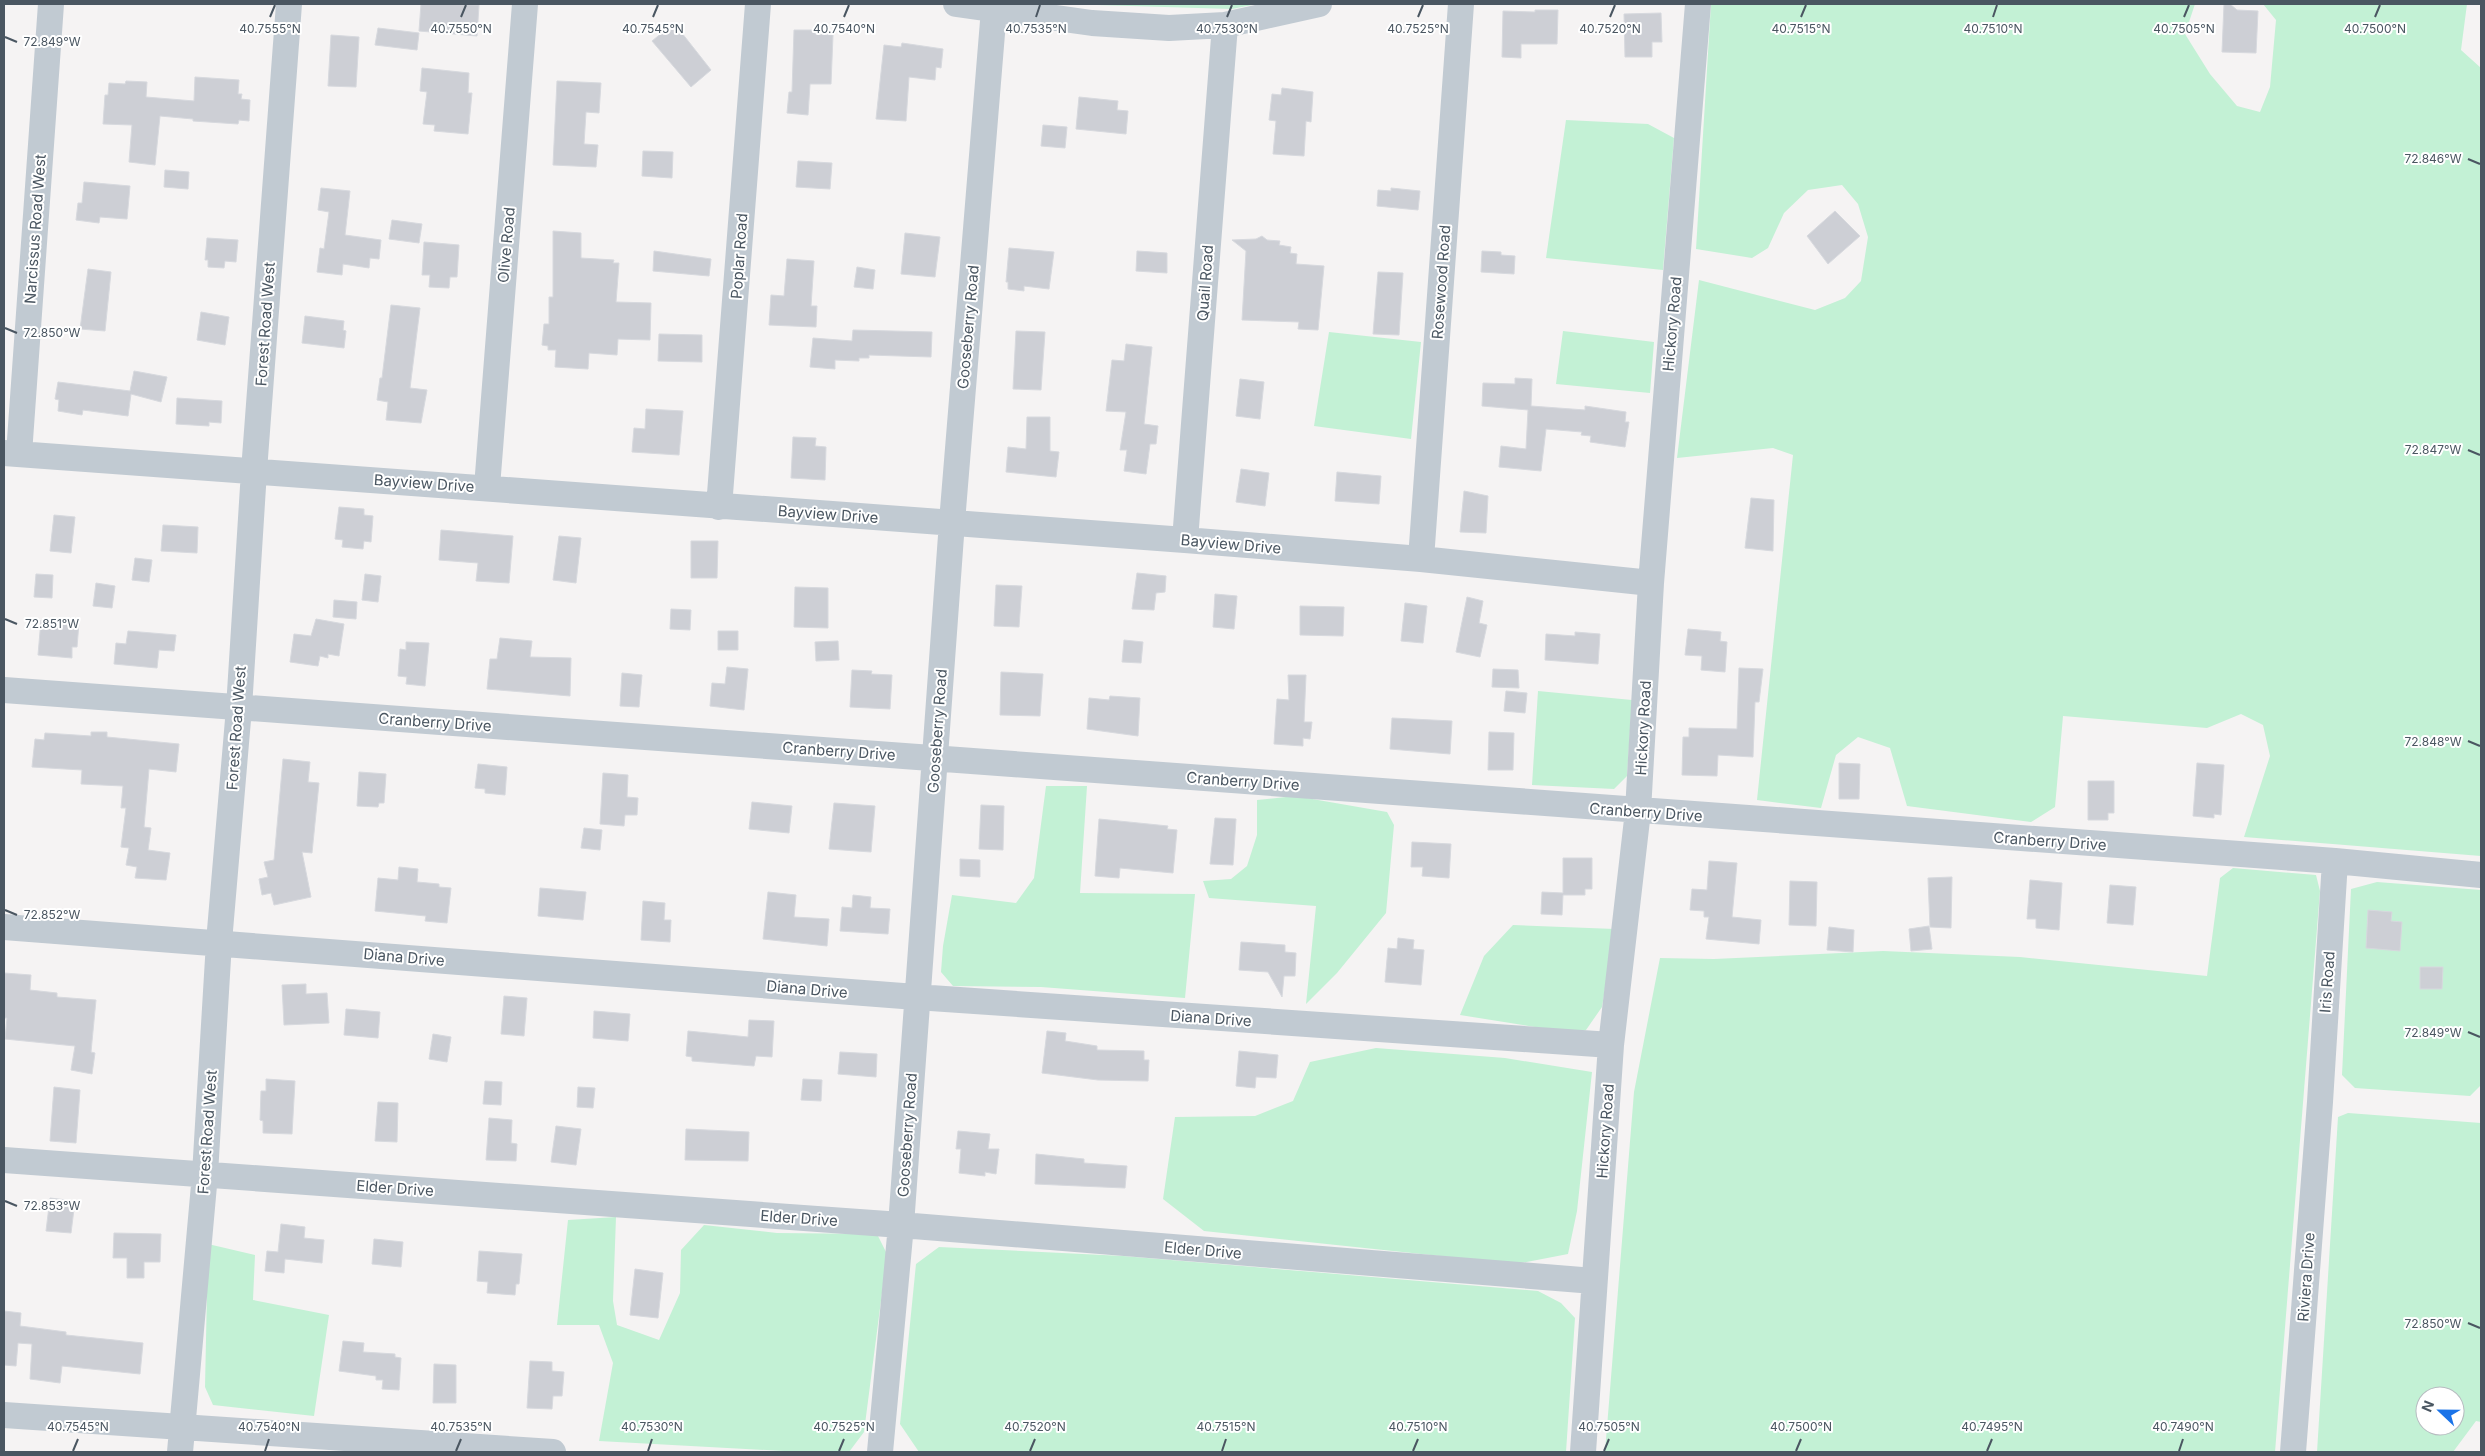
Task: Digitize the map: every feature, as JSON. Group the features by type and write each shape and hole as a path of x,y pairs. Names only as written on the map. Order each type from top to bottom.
{"street":[{"name":"Narcissus Road West","path":"11,453 51,4"},
{"name":"Forest Road West","path":"181,1440 205,1174 219,942 239,708 254,471 289,4"},
{"name":"Olive Road","path":"487,487 525,4"},
{"name":"Poplar Road","path":"719,507 758,4"},
{"path":"956,4 1092,23 1169,28 1225,25 1319,4"},
{"name":"Rosewood Road","path":"1421,559 1461,4"},
{"name":"Hickory Road","path":"1583,1452 1611,1046 1638,811 1651,583 1698,4"},
{"name":"Gooseberry Road","path":"880,1452 900,1226 952,522 994,9"},
{"name":"Quail Road","path":"1185,540 1225,25"},
{"name":"Bayview Drive","path":"11,453 487,487 719,507 1185,540 1421,559 1651,583"},
{"name":"Cranberry Drive","path":"4,690 2334,861 2481,874"},
{"name":"Iris Road","path":"2320,1102 2334,861"},
{"name":"Diana Drive","path":"4,927 916,997 1611,1046"},
{"name":"Riviera Drive","path":"2293,1452 2320,1102"},
{"name":"Elder Drive","path":"4,1160 900,1226 1594,1281"},
{"path":"4,1415 181,1440 553,1452"}],"green space":[{"path":"1063,4 1257,4 1232,9"},
{"path":"1711,4 2195,4 2185,34 2210,74 2237,106 2260,112 2270,87 2276,20 2263,4 2467,4 2461,50 2481,68 2481,856 2244,837 2270,756 2263,725 2241,714 2207,728 2063,716 2055,807 2031,822 1907,806 1890,748 1858,737 1836,755 1821,808 1757,800 1793,455 1773,448 1677,458 1699,280 1815,310 1845,298 1861,281 1868,237 1858,204 1842,185 1808,190 1784,213 1768,248 1752,258 1696,249"},
{"path":"1566,120 1648,124 1674,138 1663,270 1546,258"},
{"path":"1563,331 1654,342 1650,393 1556,384"},
{"path":"1329,332 1421,342 1411,439 1314,426"},
{"path":"1538,691 1632,700 1627,776 1614,789 1532,785"},
{"path":"1046,786 1087,786 1080,893 1195,894 1185,998 1041,987 953,986 941,972 943,946 952,895 1016,903 1034,878"},
{"path":"1295,796 1387,812 1394,825 1386,913 1337,973 1306,1004 1316,906 1209,898 1203,881 1231,879 1247,866 1257,835 1257,800"},
{"path":"2233,868 2316,875 2320,891 2275,1452 1605,1452 1634,1092 1660,958 1714,959 1883,951 2020,957 2207,976 2220,878"},
{"path":"2377,882 2481,890 2481,1085 2470,1096 2355,1088 2342,1075 2351,889"},
{"path":"1513,925 1615,929 1602,1007 1586,1030 1573,1033 1460,1015 1484,956"},
{"path":"1376,1048 1505,1058 1592,1072 1577,1211 1568,1254 1516,1264 1204,1231 1163,1199 1175,1117 1255,1116 1293,1101 1310,1062"},
{"path":"2348,1113 2481,1123 2481,1422 2476,1421 2465,1436 2465,1386 2415,1386 2415,1436 2465,1436 2453,1452 2317,1452 2338,1117"},
{"path":"616,1217 613,1301 617,1325 659,1340 680,1293 681,1250 704,1225 777,1233 877,1234 887,1254 864,1432 849,1452 802,1452 599,1441 613,1363 599,1325 557,1325 568,1220"},
{"path":"208,1244 255,1255 253,1300 329,1315 314,1416 213,1405 205,1387"},
{"path":"939,1247 1123,1256 1538,1291 1561,1303 1575,1318 1566,1452 919,1452 900,1424 916,1264"}],"building":[{"path":"421,4 479,5 477,36 419,31"},
{"path":"2224,4 2230,4 2237,10 2258,11 2256,53 2222,52"},
{"path":"1535,10 1558,10 1557,44 1521,44 1521,58 1502,57 1503,11 1535,12"},
{"path":"1661,13 1662,42 1652,42 1652,57 1625,57 1624,14"},
{"path":"674,23 711,70 691,87 652,41"},
{"path":"378,28 419,33 417,50 375,45"},
{"path":"794,30 815,30 815,34 833,35 831,84 810,84 808,115 787,113 789,92 792,92"},
{"path":"331,35 359,37 356,87 328,86"},
{"path":"902,43 943,49 941,68 936,67 935,80 909,77 906,121 876,119 884,45 901,47"},
{"path":"422,68 469,73 468,93 472,93 468,134 434,131 435,125 423,124 427,92 420,91"},
{"path":"195,77 239,80 238,94 242,94 241,99 250,100 249,121 239,120 238,124 193,121 193,119 160,116 155,165 129,162 132,125 103,124 105,95 108,95 109,83 125,84 126,81 147,82 146,97 194,101"},
{"path":"557,81 601,83 599,113 586,112 584,144 598,145 596,167 553,165"},
{"path":"1282,88 1313,92 1311,122 1306,121 1304,156 1273,154 1276,121 1269,120 1272,94 1281,95"},
{"path":"1079,97 1118,101 1117,110 1128,111 1126,134 1076,129"},
{"path":"1043,125 1067,127 1065,148 1041,146"},
{"path":"643,151 673,152 672,178 642,176"},
{"path":"798,161 832,163 830,189 796,187"},
{"path":"165,170 189,172 188,189 164,187"},
{"path":"84,182 130,186 127,219 100,217 99,223 76,220 78,203 82,203"},
{"path":"321,188 350,191 345,235 381,240 379,259 370,258 369,268 343,264 342,275 317,272 320,248 324,249 329,212 318,210"},
{"path":"1391,188 1420,191 1418,210 1377,206 1378,190 1391,191"},
{"path":"1835,211 1860,236 1828,264 1807,236"},
{"path":"392,220 422,224 419,243 389,239"},
{"path":"553,231 581,233 581,258 614,260 613,263 619,263 616,302 651,303 650,340 618,339 617,355 589,353 588,369 555,367 556,350 548,350 548,346 542,345 544,324 549,324 549,297 553,297"},
{"path":"905,233 940,237 935,277 901,274"},
{"path":"1262,236 1267,240 1280,241 1279,245 1291,247 1290,253 1297,254 1296,264 1324,266 1318,330 1298,329 1299,322 1242,320 1246,251 1232,240 1256,239"},
{"path":"207,238 238,240 236,262 225,261 224,268 208,267 208,260 205,260"},
{"path":"424,242 459,245 457,277 450,277 449,288 429,287 430,275 422,275"},
{"path":"1009,248 1054,252 1049,289 1024,286 1024,291 1008,289 1008,282 1006,282"},
{"path":"654,251 711,259 709,276 653,271"},
{"path":"1137,251 1167,253 1167,273 1136,271"},
{"path":"1482,251 1501,252 1501,255 1515,256 1514,274 1481,272"},
{"path":"787,259 814,261 811,306 817,306 816,327 769,325 771,295 784,296"},
{"path":"857,267 875,270 873,289 854,287"},
{"path":"88,269 111,272 105,331 80,329"},
{"path":"1378,272 1403,273 1399,335 1373,334"},
{"path":"391,305 420,308 410,388 427,390 421,423 386,420 388,402 377,400 380,378 382,378"},
{"path":"201,312 229,317 225,345 197,340"},
{"path":"305,316 344,321 343,330 346,331 344,348 302,343"},
{"path":"853,330 932,332 931,357 869,355 869,358 859,358 859,361 835,360 835,369 810,367 813,338 852,341"},
{"path":"1016,331 1045,332 1041,390 1013,389"},
{"path":"659,334 702,335 702,362 658,361"},
{"path":"1126,344 1152,347 1144,424 1158,426 1156,444 1150,444 1146,474 1124,471 1127,450 1120,450 1126,412 1106,411 1112,360 1124,361"},
{"path":"134,371 167,377 161,402 131,394 128,416 83,410 82,415 58,411 59,400 55,399 58,382 130,391"},
{"path":"1515,378 1532,379 1531,406 1585,410 1585,406 1626,412 1625,422 1629,422 1625,447 1590,442 1591,436 1581,435 1582,432 1546,429 1541,471 1499,467 1501,446 1526,449 1528,410 1482,406 1483,383 1515,384"},
{"path":"1240,379 1264,382 1260,419 1236,416"},
{"path":"177,398 222,401 221,423 209,422 209,426 176,424"},
{"path":"646,409 683,411 679,455 632,452 634,428 645,429"},
{"path":"1027,417 1050,417 1050,451 1059,452 1056,477 1006,472 1008,447 1026,449"},
{"path":"793,437 816,438 815,446 826,447 825,480 791,478"},
{"path":"1241,469 1269,473 1265,506 1236,502"},
{"path":"1337,472 1381,476 1379,504 1335,501"},
{"path":"1464,491 1488,496 1486,533 1460,532"},
{"path":"1751,498 1774,500 1773,551 1745,548"},
{"path":"339,507 364,509 364,515 373,516 371,542 364,541 363,549 342,547 343,540 335,539"},
{"path":"54,515 75,517 71,553 50,551"},
{"path":"163,525 198,527 197,553 161,551"},
{"path":"441,530 513,536 509,583 476,581 478,563 439,560"},
{"path":"559,536 581,538 576,583 553,580"},
{"path":"691,541 718,541 717,578 691,578"},
{"path":"135,558 152,560 149,582 132,580"},
{"path":"1137,573 1166,576 1165,592 1156,593 1154,610 1132,609"},
{"path":"36,574 53,575 52,598 34,597"},
{"path":"365,574 381,576 378,602 362,600"},
{"path":"96,583 115,586 112,608 93,606"},
{"path":"996,585 1022,586 1019,627 994,626"},
{"path":"795,587 828,588 828,628 794,627"},
{"path":"1215,594 1237,596 1234,629 1213,627"},
{"path":"1467,597 1483,601 1479,623 1487,625 1480,657 1456,652"},
{"path":"334,600 357,602 356,619 333,617"},
{"path":"1405,603 1427,606 1423,643 1401,641"},
{"path":"1300,606 1344,607 1343,636 1300,635"},
{"path":"671,609 691,610 690,630 670,629"},
{"path":"316,619 344,624 339,656 328,654 328,658 320,656 318,666 290,662 294,634 311,636"},
{"path":"41,620 79,623 77,647 72,647 72,658 38,655"},
{"path":"1688,629 1721,632 1720,641 1727,642 1725,672 1701,670 1702,656 1685,655"},
{"path":"128,631 176,635 174,651 159,650 157,668 114,664 116,643 126,644"},
{"path":"718,631 738,631 738,650 718,650"},
{"path":"1575,632 1600,634 1598,664 1545,660 1546,634 1575,636"},
{"path":"500,638 532,641 530,657 571,658 570,696 487,689 490,659 497,659"},
{"path":"1124,640 1143,642 1141,663 1122,662"},
{"path":"838,641 839,660 816,661 815,642"},
{"path":"406,642 429,643 425,686 406,684 407,677 398,676 400,649 406,650"},
{"path":"727,667 748,669 744,710 710,706 712,683 725,684"},
{"path":"1739,668 1763,669 1759,702 1755,702 1753,757 1718,755 1717,776 1682,775 1683,737 1689,737 1689,728 1737,729"},
{"path":"1493,669 1518,670 1519,688 1492,687"},
{"path":"852,670 872,671 871,674 892,675 890,709 850,707"},
{"path":"1001,672 1043,674 1040,716 1000,715"},
{"path":"622,673 642,675 639,707 620,706"},
{"path":"1288,675 1306,675 1304,722 1312,722 1310,739 1303,738 1303,746 1274,744 1277,699 1289,700"},
{"path":"1506,691 1527,693 1525,713 1504,711"},
{"path":"1110,696 1140,698 1138,736 1087,729 1089,698 1109,700"},
{"path":"1392,718 1452,721 1450,754 1390,749"},
{"path":"91,732 107,732 107,737 179,744 176,772 149,769 144,827 151,828 148,850 170,853 166,880 135,878 137,867 126,865 129,848 121,847 126,808 121,808 123,786 81,784 82,770 32,767 35,739 44,740 45,733 91,736"},
{"path":"1489,732 1514,733 1513,770 1488,770"},
{"path":"283,759 310,762 308,782 319,783 312,853 302,852 311,897 274,905 271,893 262,895 259,879 268,877 264,862 274,860"},
{"path":"1839,763 1860,764 1859,799 1839,799"},
{"path":"2197,763 2224,765 2221,815 2214,814 2214,818 2193,816"},
{"path":"478,764 507,767 505,795 485,793 485,789 475,788"},
{"path":"359,772 386,774 384,803 379,803 378,807 357,806"},
{"path":"603,773 628,775 627,797 638,798 637,815 625,815 624,826 600,824"},
{"path":"2088,781 2114,781 2114,813 2108,813 2108,820 2088,820"},
{"path":"752,802 792,806 789,833 749,829"},
{"path":"834,803 875,806 871,852 829,849"},
{"path":"981,805 1004,806 1003,850 979,849"},
{"path":"1215,818 1236,819 1233,865 1210,864"},
{"path":"1099,819 1168,826 1167,829 1177,830 1173,873 1120,868 1119,878 1095,876"},
{"path":"584,828 602,830 600,850 581,848"},
{"path":"1412,842 1451,844 1449,878 1422,876 1423,867 1411,867"},
{"path":"1563,858 1592,858 1592,889 1585,889 1585,895 1563,895 1562,915 1541,914 1542,892 1563,893"},
{"path":"960,859 980,860 980,877 960,876"},
{"path":"1709,861 1737,863 1732,917 1761,920 1759,944 1706,939 1709,917 1704,917 1704,911 1690,910 1692,889 1707,890"},
{"path":"399,867 418,869 417,882 439,884 439,887 451,888 447,923 425,921 426,916 375,911 378,878 398,880"},
{"path":"1952,877 1951,928 1930,927 1928,878"},
{"path":"2030,880 2062,883 2059,930 2036,928 2036,919 2027,919"},
{"path":"1790,881 1817,882 1816,926 1789,925"},
{"path":"2110,885 2136,887 2133,925 2107,923"},
{"path":"540,888 586,892 583,920 538,916"},
{"path":"768,892 796,895 794,917 829,919 827,946 763,939"},
{"path":"853,895 871,897 870,908 890,909 888,934 840,931 842,907 852,908"},
{"path":"643,901 665,903 664,920 671,920 670,942 641,940"},
{"path":"2368,910 2392,912 2391,921 2402,922 2400,951 2366,948"},
{"path":"1929,926 1932,949 1911,951 1909,929"},
{"path":"1829,927 1854,930 1853,952 1827,950"},
{"path":"1398,938 1414,940 1413,949 1424,950 1421,985 1385,982 1388,948 1397,949"},
{"path":"1241,942 1285,945 1285,952 1296,953 1295,976 1284,976 1282,997 1268,972 1239,970"},
{"path":"2420,967 2443,967 2442,989 2420,989"},
{"path":"4,973 31,975 30,990 57,993 57,997 96,1000 91,1052 95,1053 92,1074 71,1070 75,1046 5,1039 7,1018 4,1018"},
{"path":"306,984 306,994 327,993 329,1023 284,1025 282,985"},
{"path":"504,996 527,998 524,1036 501,1034"},
{"path":"346,1009 380,1012 378,1038 344,1035"},
{"path":"594,1011 630,1014 628,1041 593,1038"},
{"path":"749,1020 774,1021 772,1057 756,1056 754,1066 692,1061 692,1057 686,1056 688,1031 748,1037"},
{"path":"1047,1031 1066,1033 1065,1041 1097,1046 1097,1050 1144,1051 1144,1060 1149,1060 1148,1081 1098,1080 1042,1073"},
{"path":"433,1034 451,1037 447,1062 429,1059"},
{"path":"1239,1051 1278,1055 1276,1078 1256,1077 1255,1088 1236,1086"},
{"path":"840,1052 877,1054 876,1077 838,1074"},
{"path":"266,1079 295,1081 292,1134 263,1133 263,1121 260,1120 261,1091 266,1091"},
{"path":"803,1079 822,1080 821,1101 801,1100"},
{"path":"485,1081 502,1082 501,1105 483,1104"},
{"path":"54,1087 80,1090 76,1143 50,1141"},
{"path":"578,1087 595,1088 593,1108 577,1107"},
{"path":"378,1102 398,1103 397,1142 375,1141"},
{"path":"489,1118 512,1120 511,1143 517,1144 516,1161 486,1160"},
{"path":"556,1126 581,1129 576,1165 551,1162"},
{"path":"686,1129 749,1132 748,1161 685,1160"},
{"path":"958,1131 990,1134 988,1149 999,1149 996,1174 985,1172 985,1176 959,1173 961,1149 956,1149"},
{"path":"1036,1154 1084,1159 1084,1163 1127,1166 1125,1188 1035,1184"},
{"path":"50,1198 75,1201 71,1233 46,1231"},
{"path":"281,1224 305,1227 304,1238 324,1240 322,1263 285,1259 284,1273 265,1271 267,1251 278,1252"},
{"path":"114,1233 161,1234 160,1262 144,1262 144,1278 127,1278 127,1258 113,1258"},
{"path":"374,1239 403,1242 401,1267 372,1264"},
{"path":"479,1251 522,1254 519,1284 516,1284 515,1295 487,1293 488,1282 477,1281"},
{"path":"635,1269 663,1273 658,1318 630,1315"},
{"path":"4,1311 21,1313 20,1326 66,1332 66,1335 143,1343 140,1374 62,1366 60,1383 30,1379 32,1344 18,1343 16,1366 4,1365"},
{"path":"343,1341 364,1343 363,1352 395,1354 395,1357 401,1358 399,1390 382,1389 383,1380 376,1380 376,1376 339,1371"},
{"path":"530,1361 552,1362 552,1371 564,1372 562,1396 553,1396 552,1409 527,1408"},
{"path":"434,1364 456,1365 456,1403 433,1403"}]}
